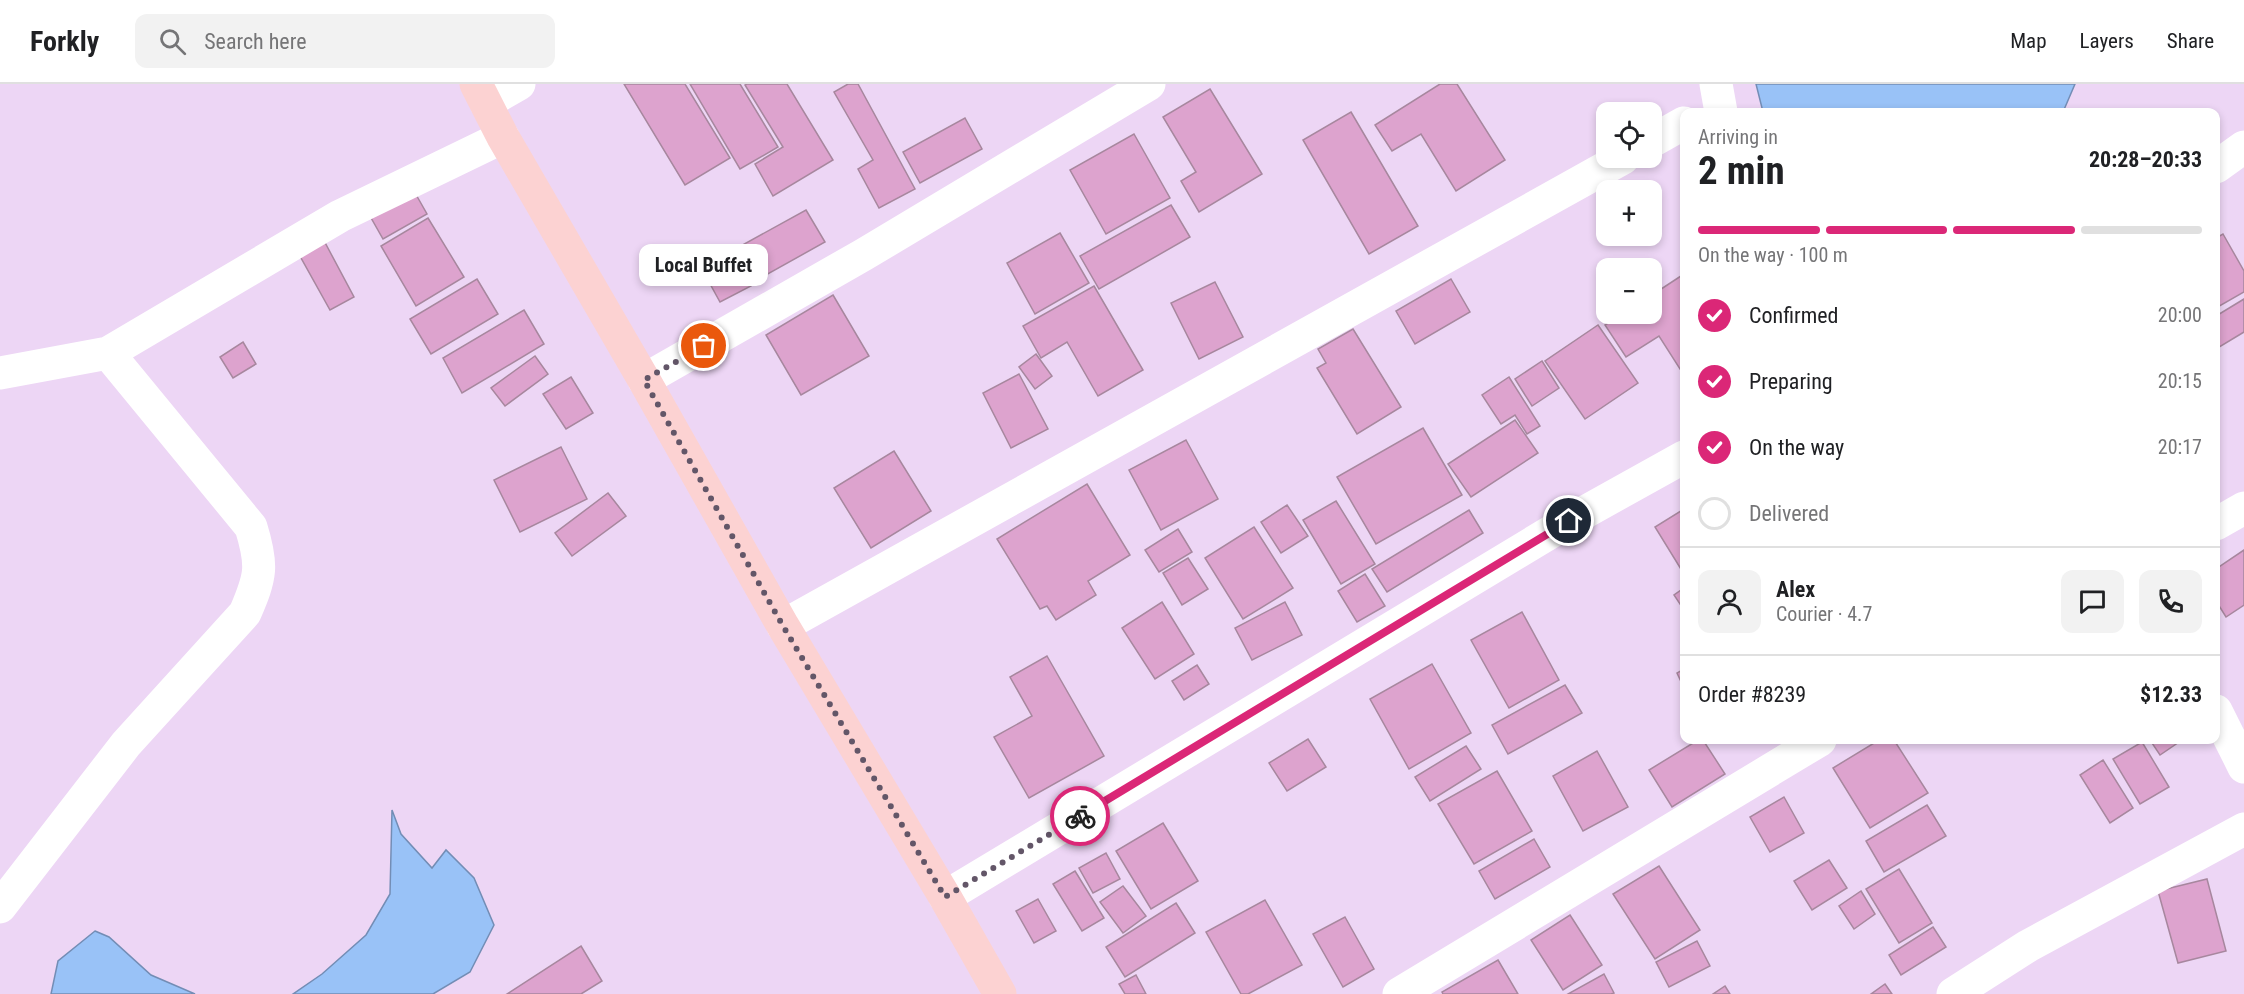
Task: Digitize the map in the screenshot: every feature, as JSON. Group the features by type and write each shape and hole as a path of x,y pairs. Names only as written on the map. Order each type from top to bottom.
{"highway":[{"path":"481,93 503,137 783,626 945,897 1000,994"}],"street":[{"path":"481,93 519,84"},
{"path":"644,380 863,255 1149,84"},
{"path":"1662,135 1680,125"},
{"path":"0,374 108,353 340,216 503,137"},
{"path":"2220,164 2244,147"},
{"path":"783,626 1605,168"},
{"path":"0,907 126,744 245,614 257,586 260,556 251,527 108,353"},
{"path":"945,897 1569,521 1680,459"},
{"path":"2220,522 2244,508"},
{"path":"2220,719 2244,767"},
{"path":"1399,994 1813,744"},
{"path":"1953,994 2028,946 2244,830"}],"water":[{"path":"1756,84 2075,84 2065,108 1762,108"},
{"path":"392,810 401,834 432,868 446,850 474,878 494,925 470,972 433,994 293,994 322,974 366,935 390,894"},
{"path":"95,931 109,937 151,975 195,994 51,994 58,961"}],"building":[{"path":"624,84 685,84 730,158 685,185"},
{"path":"690,84 740,84 778,147 740,169"},
{"path":"787,84 833,160 773,196 755,164 783,147 745,85"},
{"path":"848,84 858,84 915,189 879,208 858,169 873,160 834,92"},
{"path":"1440,84 1457,84 1505,160 1456,191 1421,134 1392,151 1375,125"},
{"path":"1210,89 1262,174 1199,212 1181,181 1196,172 1163,117"},
{"path":"1351,112 1418,226 1369,254 1303,140"},
{"path":"965,118 982,149 920,183 903,152"},
{"path":"1134,134 1170,198 1106,234 1070,170"},
{"path":"414,191 427,214 383,239 370,216"},
{"path":"1171,205 1190,237 1099,289 1080,256"},
{"path":"806,210 825,242 755,281 737,248"},
{"path":"428,218 464,277 416,306 381,246"},
{"path":"1060,233 1089,283 1035,314 1007,263"},
{"path":"2223,234 2244,271 2244,292 2220,306 2220,236"},
{"path":"321,235 354,297 330,310 296,249"},
{"path":"735,254 751,286 720,302 703,271"},
{"path":"1680,277 1680,369 1659,336 1626,357 1605,325 1662,324 1662,288"},
{"path":"477,279 498,314 431,354 410,319"},
{"path":"1451,279 1470,312 1415,344 1396,311"},
{"path":"1215,282 1243,337 1199,359 1171,303"},
{"path":"1094,286 1143,370 1098,396 1067,342 1041,358 1023,326"},
{"path":"833,295 869,356 801,395 766,335"},
{"path":"2244,299 2244,332 2220,347 2220,314"},
{"path":"524,310 544,344 462,393 443,358"},
{"path":"1598,325 1638,383 1585,419 1545,361"},
{"path":"1353,329 1401,407 1357,434 1317,368 1326,363 1318,349"},
{"path":"243,342 256,364 233,378 220,357"},
{"path":"1036,354 1052,376 1035,389 1019,367"},
{"path":"535,356 548,374 505,406 491,388"},
{"path":"1542,361 1559,388 1532,406 1515,379"},
{"path":"1019,374 1048,429 1011,448 983,393"},
{"path":"571,377 593,413 566,429 543,394"},
{"path":"1509,377 1540,426 1527,434 1515,415 1501,424 1482,395"},
{"path":"1515,420 1538,453 1471,497 1448,464"},
{"path":"1423,428 1462,495 1376,544 1337,477"},
{"path":"1186,440 1218,499 1161,530 1129,470"},
{"path":"561,447 587,499 520,532 494,480"},
{"path":"894,451 931,511 871,548 834,488"},
{"path":"1087,484 1130,555 1088,581 1096,595 1056,620 1047,606 1040,609 997,539"},
{"path":"608,493 626,516 572,556 555,533"},
{"path":"1336,501 1375,564 1341,584 1303,520"},
{"path":"1287,505 1308,536 1281,553 1261,522"},
{"path":"1469,510 1483,533 1387,592 1372,569"},
{"path":"1680,511 1680,568 1655,527"},
{"path":"1254,527 1293,588 1243,619 1205,558"},
{"path":"1178,529 1192,552 1159,572 1145,550"},
{"path":"2244,550 2244,605 2226,617 2220,607 2220,566"},
{"path":"1188,558 1208,589 1182,605 1163,573"},
{"path":"1365,574 1385,606 1357,622 1338,591"},
{"path":"1680,591 1680,604 1674,595"},
{"path":"1162,602 1194,654 1155,679 1122,628"},
{"path":"1285,602 1302,635 1252,660 1235,628"},
{"path":"1522,612 1559,680 1509,708 1471,640"},
{"path":"1047,656 1104,756 1029,798 994,737 1032,716 1010,677"},
{"path":"1432,664 1471,733 1409,769 1370,699"},
{"path":"1197,665 1209,684 1184,700 1172,681"},
{"path":"1565,685 1582,713 1508,754 1492,725"},
{"path":"1308,739 1326,767 1287,791 1269,763"},
{"path":"1691,744 1706,744 1725,774 1672,807 1649,770"},
{"path":"1872,744 1897,744 1928,793 1870,828 1833,768"},
{"path":"2139,744 2143,744 2169,787 2140,804 2113,759"},
{"path":"2153,744 2176,744 2160,755"},
{"path":"1466,746 1481,769 1430,801 1415,777"},
{"path":"1597,751 1628,807 1583,831 1553,776"},
{"path":"2103,760 2133,808 2110,823 2080,775"},
{"path":"1497,771 1532,831 1474,864 1438,804"},
{"path":"1784,797 1804,833 1770,852 1750,817"},
{"path":"1927,805 1946,836 1884,872 1866,841"},
{"path":"1163,823 1198,881 1151,909 1116,851"},
{"path":"1534,839 1550,867 1495,899 1479,871"},
{"path":"1106,853 1120,879 1093,893 1079,868"},
{"path":"1829,860 1847,888 1812,910 1794,881"},
{"path":"1659,866 1700,930 1655,959 1613,894"},
{"path":"1899,869 1932,923 1899,943 1866,889"},
{"path":"1075,871 1104,918 1082,931 1053,884"},
{"path":"2207,879 2226,951 2178,963 2158,891"},
{"path":"1123,886 1146,916 1123,933 1100,902"},
{"path":"1861,891 1875,914 1854,929 1839,906"},
{"path":"1038,899 1056,931 1034,943 1016,911"},
{"path":"1265,900 1302,965 1248,994 1241,994 1206,932"},
{"path":"1176,903 1195,933 1125,977 1106,947"},
{"path":"1570,915 1602,965 1563,990 1531,940"},
{"path":"1345,917 1374,969 1343,987 1313,934"},
{"path":"1933,927 1946,947 1901,975 1889,955"},
{"path":"1697,941 1710,966 1669,987 1656,962"},
{"path":"581,946 602,981 581,994 507,994"},
{"path":"1498,960 1518,994 1443,994 1442,992"},
{"path":"1604,974 1614,993 1568,994"},
{"path":"1136,975 1146,994 1125,994 1119,984"},
{"path":"1885,984 1892,994 1871,994"},
{"path":"1725,986 1730,994 1713,994"}],"way so far":[{"path":"704,346 644,380 783,626 945,897 1080,816"}],"place":[{"name":"Local Buffet","path":"704,346"}],"route":[{"path":"1080,816 1569,521"}]}
